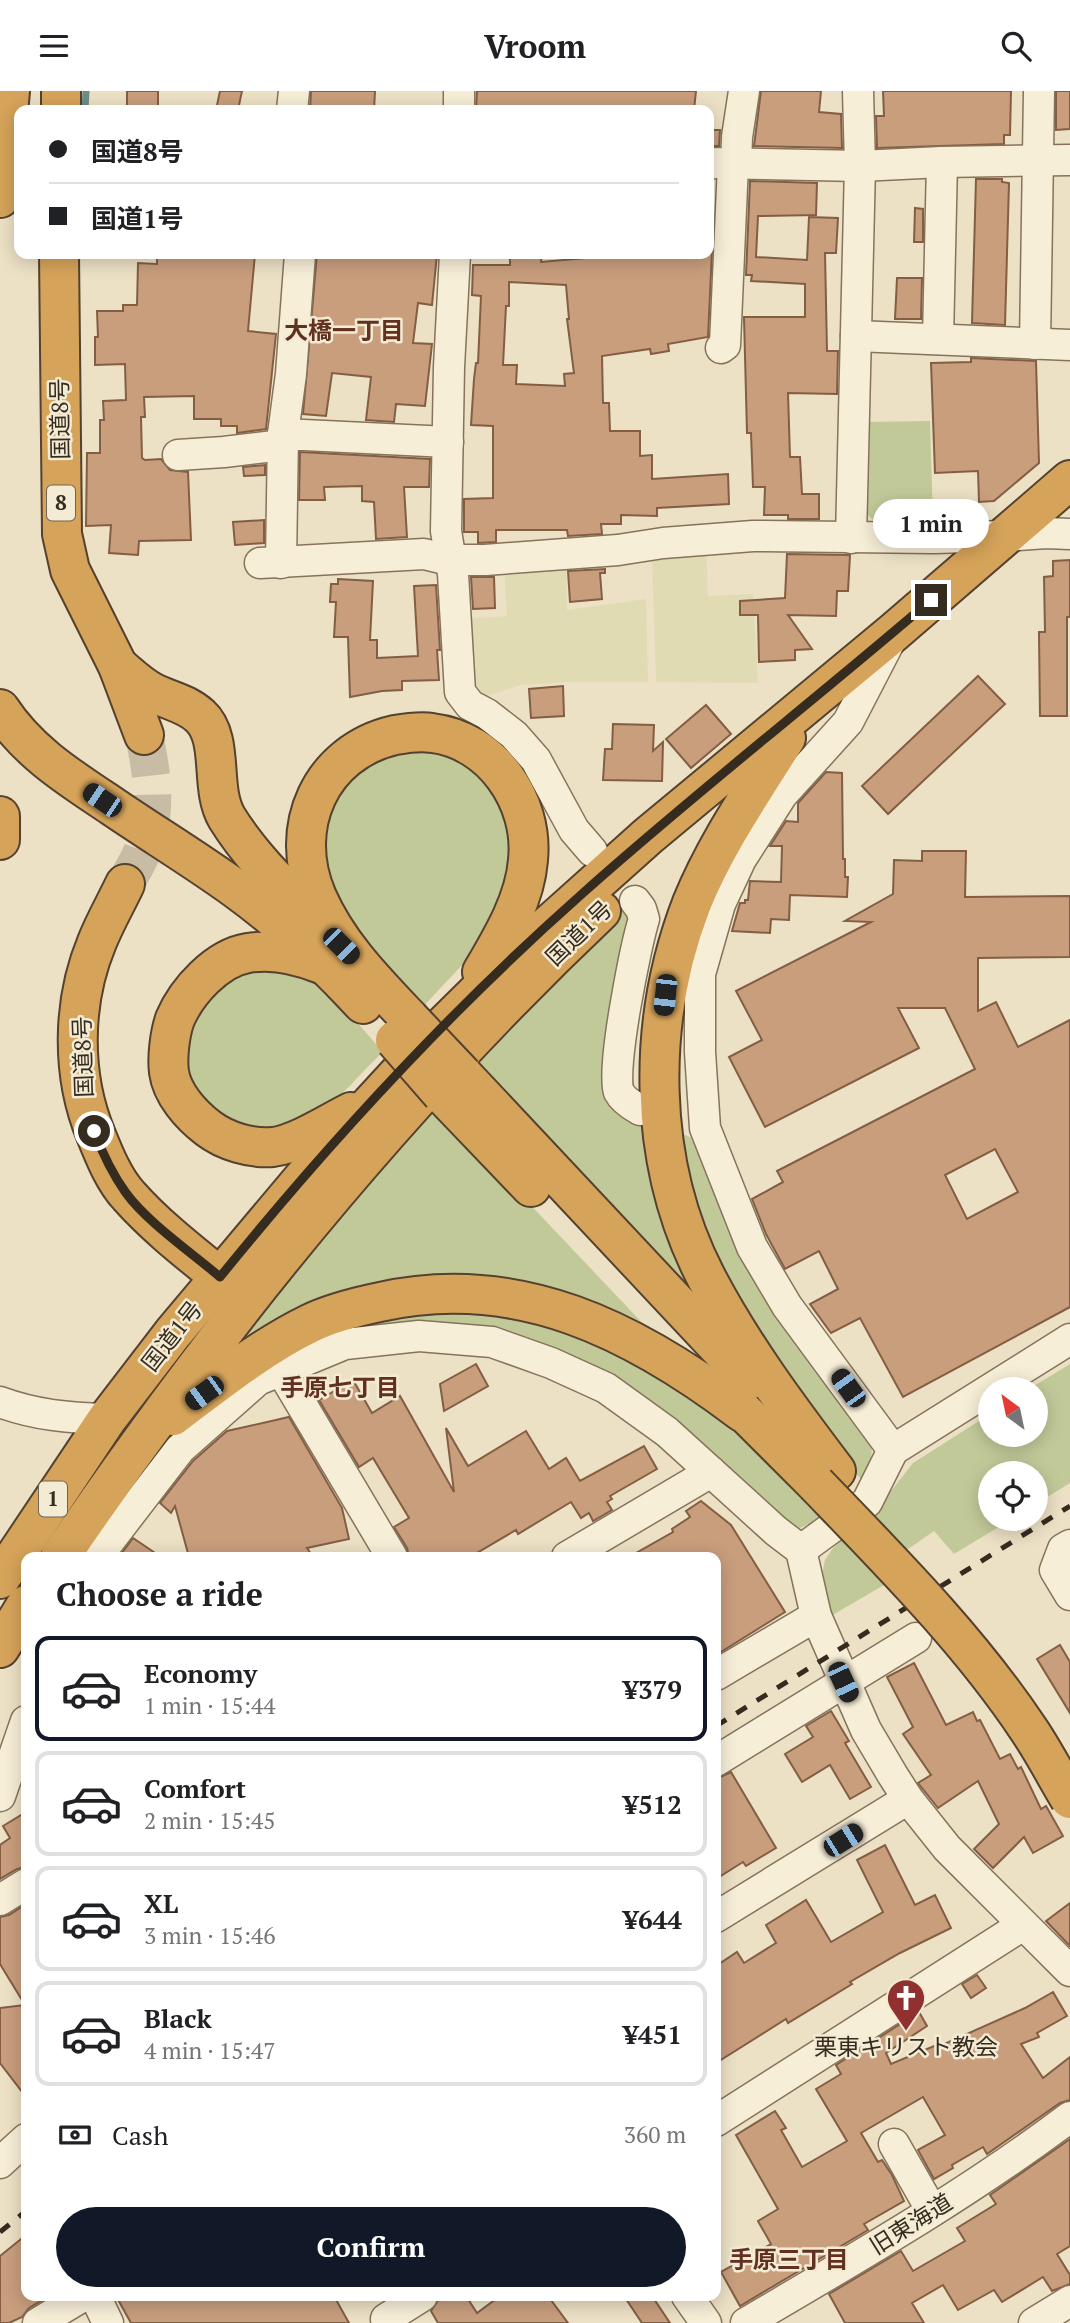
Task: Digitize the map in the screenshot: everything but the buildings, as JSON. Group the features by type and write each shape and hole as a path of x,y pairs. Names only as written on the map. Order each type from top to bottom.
{"highway":[{"path":"0,198 10,91"},
{"name":"国道8号","path":"59,259 62,534 70,570 118,666 144,735"},
{"name":"国道1号","path":"63,1552 140,1441 233,1288 373,1100 413,1030 514,956 638,844 894,632 1070,480"},
{"name":"国道1号","path":"0,1579 107,1419 233,1288 345,1180 462,1050 589,923 786,738 894,632"},
{"path":"118,666 152,692 181,702 202,717 214,743 217,792 227,817 268,871 352,974 413,1030 452,1085 742,1412"},
{"path":"0,709 12,728 58,770 236,889 309,948 352,974"},
{"path":"352,974 316,896 309,871 307,820 317,793 333,770 354,752 378,739 407,733 432,733 454,738 476,749 498,766 512,787 522,809 527,831 528,859 514,912 498,946 479,976 413,1030"},
{"path":"786,738 716,854 693,901 677,947 665,995 660,1044 663,1136 671,1181 685,1229 706,1276 826,1477"},
{"name":"国道8号","path":"125,884 96,944 81,1001 78,1060 85,1109 103,1153 127,1194 161,1228 233,1288"},
{"path":"352,974 274,952 246,953 225,963 199,983 174,1021 169,1073 181,1101 196,1119 217,1135 247,1146 274,1147 286,1143 373,1100"},
{"path":"452,1085 826,1477 979,1664 1029,1730 1070,1799"},
{"path":"140,1441 272,1344 312,1323 356,1307 401,1297 449,1293 497,1296 542,1304 585,1318 625,1335 703,1382 826,1477 919,1556 988,1635 1050,1716 1070,1750"},
{"path":"0,1649 21,1613"}],"street":[{"path":"721,348 725,345 726,164 737,137 744,91"},
{"path":"851,538 860,166 858,91"},
{"path":"1035,344 1039,91"},
{"path":"726,164 860,166 1070,160"},
{"path":"938,339 942,162"},
{"path":"300,259 293,362 270,563 424,554 449,560 485,560 618,551 663,543 754,536 851,538 1070,534"},
{"path":"455,259 446,531 453,574 460,692 470,705 488,714 514,735 536,760 574,829 592,851"},
{"path":"856,336 1070,345"},
{"path":"178,455 283,440 447,442"},
{"path":"893,1451 787,1306 752,1247 691,1126 699,1052 700,974 720,904 741,859 782,795 848,722 894,632"},
{"path":"635,901 644,919 628,985 617,1077 619,1092 640,1110"},
{"path":"101,1552 180,1449 258,1380 281,1370 345,1344 419,1336 492,1342 551,1363 606,1388 667,1432 776,1531 801,1550 816,1616 843,1682 873,1745 908,1800 947,1848 1070,1971"},
{"path":"801,1550 867,1503 893,1451 1070,1339"},
{"path":"281,1370 390,1552"},
{"path":"0,1402 23,1411 57,1417 107,1419"},
{"path":"576,1552 711,1472"},
{"path":"1070,1545 1063,1549 1055,1570 1070,1595"},
{"path":"721,1672 816,1616"},
{"path":"721,1758 916,1638"},
{"path":"0,1796 21,1735"},
{"path":"721,1914 908,1800"},
{"path":"0,1900 21,1887"},
{"path":"721,2118 1023,1925"},
{"name":"旧東海道","path":"746,2323 932,2211 1024,2151 1070,2117"},
{"path":"0,2163 21,2144"},
{"path":"894,2144 932,2211"},
{"path":"38,2323 75,2301"},
{"path":"97,2301 108,2323"},
{"path":"382,2313 410,2301"},
{"path":"691,2301 706,2323"},
{"path":"1034,2323 1070,2301"}],"shaded area":[{"path":"706,548 708,596 753,594 758,683 656,682 652,554"},
{"path":"566,564 567,610 646,599 648,682 521,685 484,697 470,693 466,619 507,616 504,568"}],"green space":[{"path":"930,421 933,521 874,521 865,512 864,422"},
{"path":"417,749 465,761 502,798 515,867 486,935 418,1012 333,909 320,837 337,792 374,760"},
{"path":"629,903 635,911 611,1080 648,1122 713,1324 468,1065"},
{"path":"257,965 306,977 340,1003 383,1052 342,1093 316,1114 299,1122 264,1128 229,1120 214,1111 192,1083 183,1060 186,1038 205,991"},
{"path":"433,1102 649,1330 504,1287 220,1359"},
{"path":"675,1131 690,1137 701,1146 872,1447 870,1470 861,1479 821,1435 707,1259"},
{"path":"448,1313 501,1315 578,1334 654,1371 736,1429 824,1517 800,1528 789,1526 547,1353 345,1330 371,1323"},
{"path":"1070,1364 1070,1483 1048,1497 1048,1461 978,1461 978,1531 992,1531 954,1554 934,1531 875,1572 884,1585 831,1616 821,1580 825,1560 833,1548 884,1500 913,1463 978,1422 978,1447 1048,1447 1048,1377"}],"waterway":[{"path":"85,105 86,91"}],"tunnel":[{"path":"125,884 141,853 151,821 151,778 144,735"}],"railway":[{"path":"721,1723 1070,1506"},
{"path":"0,2232 21,2215"}],"place":[{"name":"栗東キリスト教会","path":"906,2032"}],"district":[{"name":"大橋一丁目","path":"344,331"},
{"name":"手原七丁目","path":"340,1388"},
{"name":"手原三丁目","path":"789,2260"}],"route":[{"path":"94,1131 103,1153 127,1194 161,1228 220,1277 373,1100 514,956 648,836 931,600"}]}
